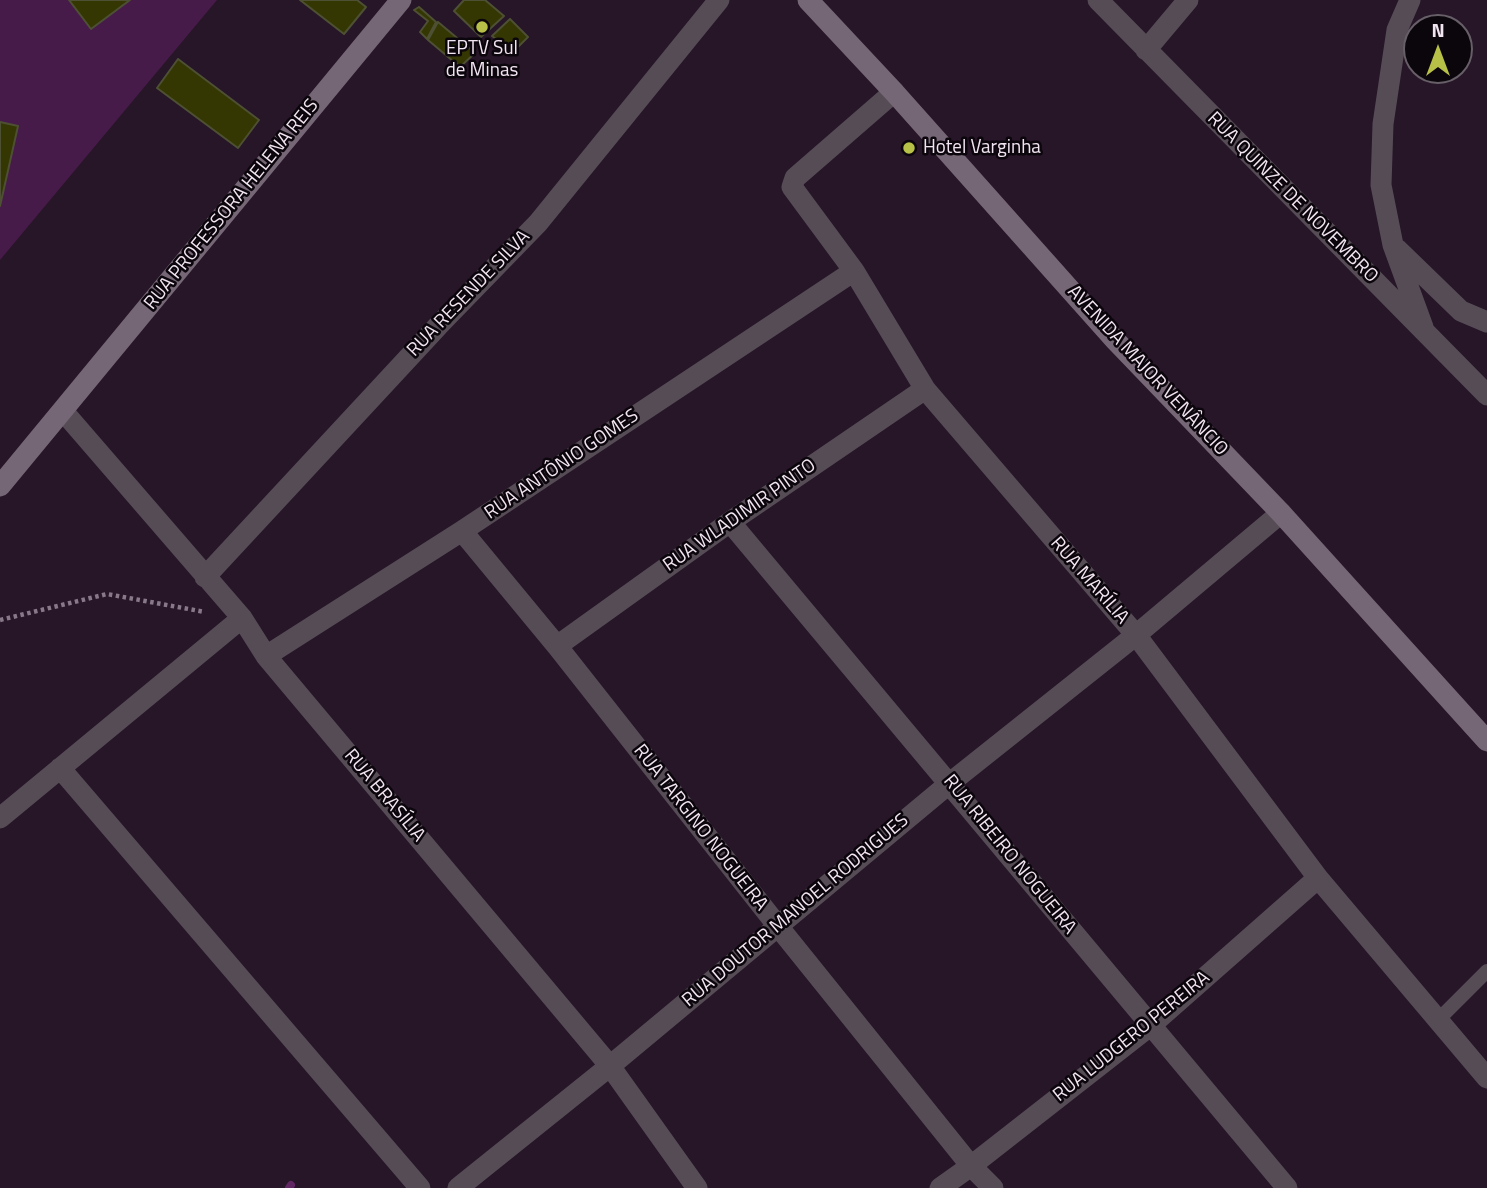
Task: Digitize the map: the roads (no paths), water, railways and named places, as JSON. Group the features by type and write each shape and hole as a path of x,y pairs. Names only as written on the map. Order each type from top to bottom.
{"main road":[{"name":"RUA PROFESSORA HELENA REIS","path":"0,486 401,0"},
{"name":"AVENIDA MAJOR VENÂNCIO","path":"808,0 894,92 1115,340 1281,513 1487,741"}],"street":[{"name":"RUA RESENDE SILVA","path":"205,577 438,326 538,223 719,0"},
{"name":"RUA QUINZE DE NOVEMBRO","path":"1098,0 1487,395"},
{"path":"1146,50 1188,0"},
{"path":"1410,0 1397,30 1383,124 1381,186 1393,245 1426,333"},
{"name":"RUA MARÍLIA","path":"894,92 792,182 792,187 854,271 925,389 1136,635 1318,878 1487,1078"},
{"path":"1393,245 1461,311 1487,322"},
{"name":"RUA ANTÔNIO GOMES","path":"266,656 463,531 854,271"},
{"name":"RUA WLADIMIR PINTO","path":"557,646 730,522 925,389"},
{"name":"RUA BRASÍLIA","path":"63,411 242,618 266,656 610,1066 697,1188"},
{"name":"RUA DOUTOR MANOEL RODRIGUES","path":"458,1188 610,1066 950,783 1136,635 1281,513"},
{"name":"RUA RIBEIRO NOGUEIRA","path":"730,522 1287,1188"},
{"name":"RUA TARGINO NOGUEIRA","path":"463,531 971,1166 993,1188"},
{"path":"0,818 242,618"},
{"path":"60,768 420,1188"},
{"name":"RUA LUDGERO PEREIRA","path":"940,1188 1150,1026 1318,878"}],"lane":[{"path":"1438,1020 1487,971"}],"place":[{"name":"EPTV Sul de Minas","path":"482,27"},
{"name":"Hotel Varginha","path":"909,148"}]}
